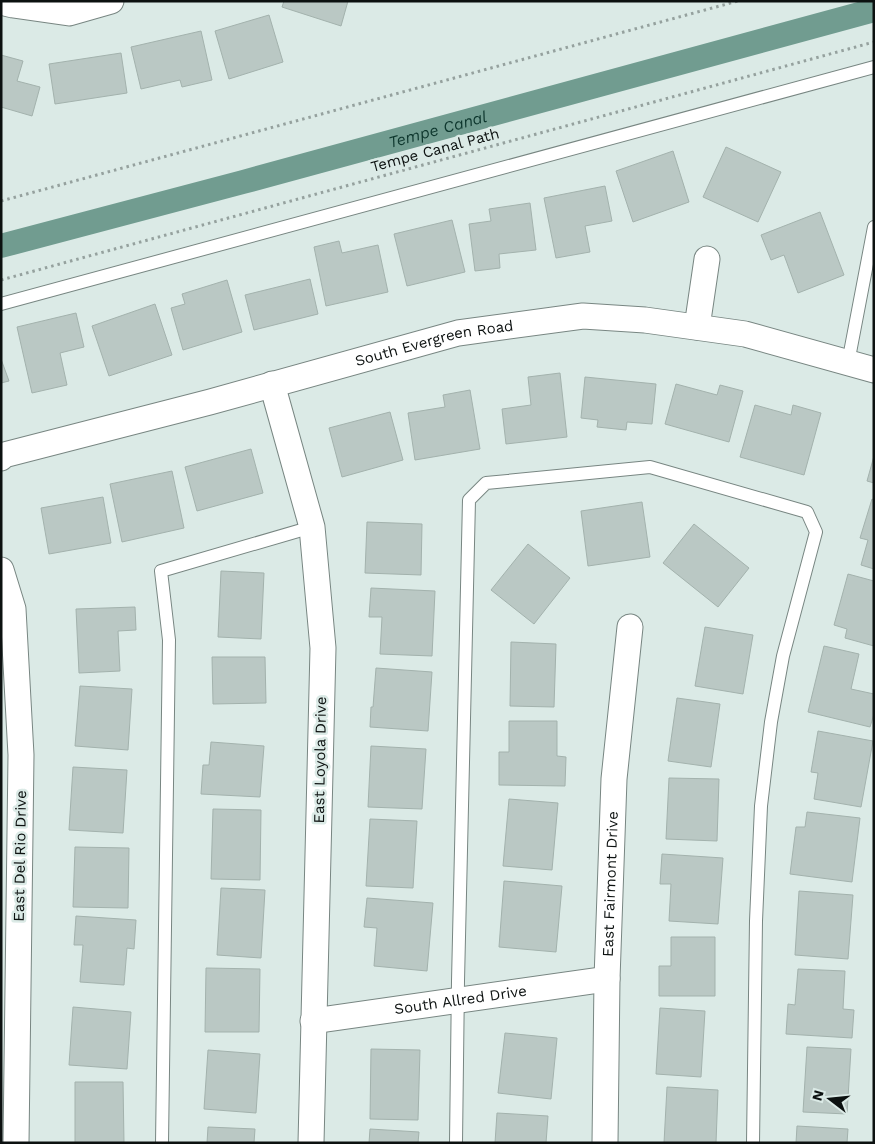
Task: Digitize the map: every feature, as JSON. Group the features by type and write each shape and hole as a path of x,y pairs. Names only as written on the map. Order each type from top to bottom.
{"street":[{"path":"1,2 69,13 111,1"},
{"path":"697,327 708,259"},
{"name":"South Evergreen Road","path":"1,458 4,455 210,402 458,333 583,316 645,320 745,334 874,370"},
{"name":"East Loyola Drive","path":"272,384 312,527 323,648 313,1021 312,1143"},
{"name":"East Del Rio Drive","path":"1,570 13,609 11,754 16,1143"},
{"name":"East Fairmont Drive","path":"605,1143 607,979 614,779 630,627"},
{"name":"South Allred Drive","path":"313,1021 607,979"}],"lane":[{"path":"1,304 874,67"},
{"path":"848,363 874,227"},
{"path":"456,1143 469,500 486,483 650,467 807,512 816,532 783,656 771,722 761,806 756,921 753,1143"},
{"path":"162,1143 169,640 160,571 312,527"}],"path":[{"path":"1,201 738,1"},
{"name":"Tempe Canal Path","path":"1,280 874,42"}],"building":[{"path":"284,1 348,1 341,26 282,7"},
{"path":"269,15 283,62 229,79 215,31"},
{"path":"201,31 212,80 182,87 180,80 141,89 131,47"},
{"path":"121,53 127,93 55,104 49,64"},
{"path":"1,55 23,61 17,81 40,87 32,116 1,107"},
{"path":"726,147 781,172 758,222 703,197"},
{"path":"673,151 689,202 633,222 616,171"},
{"path":"605,186 612,221 585,226 590,252 556,258 544,198"},
{"path":"530,203 536,250 499,254 500,268 475,271 469,224 491,221 489,209"},
{"path":"820,212 844,275 798,293 784,255 771,260 761,235"},
{"path":"452,220 465,272 407,286 394,234"},
{"path":"339,241 342,253 378,245 388,292 326,306 314,247"},
{"path":"310,279 318,314 254,330 245,295"},
{"path":"227,280 242,332 183,350 171,308 185,304 182,294"},
{"path":"155,304 172,355 109,376 92,326"},
{"path":"76,313 84,347 60,353 67,385 32,393 17,327"},
{"path":"1,359 9,381 1,383"},
{"path":"560,373 567,437 506,444 502,409 531,405 528,377"},
{"path":"585,377 656,384 652,424 627,422 626,430 597,427 598,420 581,418"},
{"path":"676,384 717,395 720,385 743,391 729,442 665,424"},
{"path":"470,390 480,449 415,460 408,413 445,407 443,395"},
{"path":"755,405 791,415 793,405 821,413 804,475 740,457"},
{"path":"390,412 403,460 342,477 329,428"},
{"path":"251,449 263,493 197,511 185,467"},
{"path":"874,456 874,483 867,481"},
{"path":"172,471 184,528 122,542 110,484"},
{"path":"103,497 111,543 49,554 41,508"},
{"path":"872,499 874,500 874,569 861,565 868,540 860,538"},
{"path":"642,502 650,557 588,566 581,511"},
{"path":"367,522 422,524 421,575 365,573"},
{"path":"694,524 749,568 718,607 663,563"},
{"path":"528,544 570,578 534,624 491,590"},
{"path":"221,571 264,573 261,639 218,637"},
{"path":"848,574 874,581 874,646 845,638 847,629 834,625"},
{"path":"371,588 435,591 432,656 380,654 382,617 369,617"},
{"path":"135,607 136,630 118,631 120,671 79,673 76,609"},
{"path":"705,627 753,635 743,694 695,686"},
{"path":"511,642 556,644 554,707 510,706"},
{"path":"824,646 859,654 851,689 874,694 874,714 870,727 808,712"},
{"path":"212,657 265,657 266,703 213,704"},
{"path":"376,668 432,672 428,731 370,727"},
{"path":"80,686 132,689 128,750 75,746"},
{"path":"677,698 720,704 711,767 668,761"},
{"path":"509,721 557,721 557,756 566,757 565,786 499,785 499,752 509,752"},
{"path":"818,731 873,741 861,807 814,799 818,773 811,772"},
{"path":"211,742 264,746 260,797 201,794 203,765 209,765"},
{"path":"371,746 426,749 422,809 368,807"},
{"path":"73,767 127,770 123,833 69,830"},
{"path":"669,778 719,779 717,841 666,839"},
{"path":"509,799 558,803 552,870 503,866"},
{"path":"213,809 261,810 260,880 211,879"},
{"path":"807,812 860,818 852,882 790,874 796,827 805,827"},
{"path":"370,819 417,821 413,888 366,886"},
{"path":"75,847 129,848 128,908 73,907"},
{"path":"662,854 723,858 718,924 669,921 671,884 660,884"},
{"path":"504,881 562,886 556,952 499,947"},
{"path":"221,888 265,890 261,958 217,955"},
{"path":"799,891 853,895 848,959 795,955"},
{"path":"367,898 433,903 427,971 374,966 377,928 364,927"},
{"path":"76,916 136,920 134,949 127,948 124,985 80,982 83,945 74,945"},
{"path":"671,937 715,937 715,996 659,996 659,966 671,966"},
{"path":"206,968 260,969 259,1032 205,1032"},
{"path":"798,969 845,971 843,1009 854,1010 852,1038 786,1034 788,1004 795,1005"},
{"path":"73,1007 131,1012 127,1069 69,1065"},
{"path":"660,1008 705,1011 701,1077 656,1074"},
{"path":"505,1033 557,1038 551,1099 498,1093"},
{"path":"807,1047 851,1049 847,1114 803,1112"},
{"path":"371,1049 420,1050 418,1120 370,1119"},
{"path":"208,1050 260,1054 256,1113 204,1109"},
{"path":"75,1082 123,1082 124,1143 75,1143"},
{"path":"667,1087 718,1090 716,1143 664,1143"},
{"path":"497,1113 548,1116 546,1143 495,1143"},
{"path":"797,1126 848,1129 847,1143 796,1143"},
{"path":"208,1127 255,1129 254,1143 207,1143"},
{"path":"370,1129 419,1132 418,1143 369,1143"}],"waterway":[{"name":"Tempe Canal","path":"1,246 874,10"}]}
